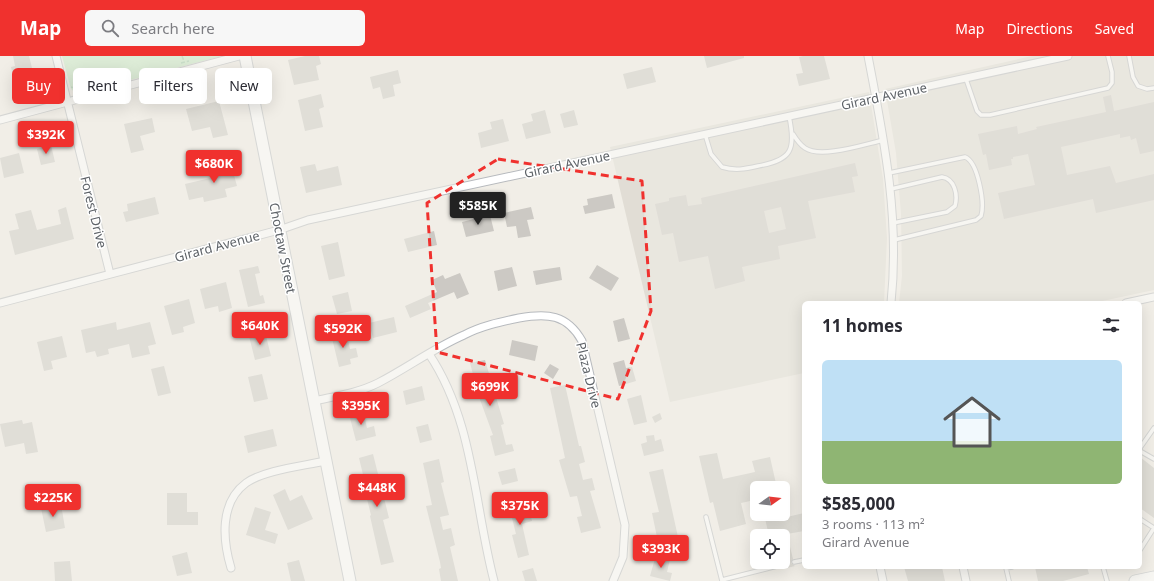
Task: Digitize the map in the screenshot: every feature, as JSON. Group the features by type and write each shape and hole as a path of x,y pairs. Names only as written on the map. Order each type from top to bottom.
{"street":[{"name":"Forest Drive","path":"56,56 110,274"},
{"path":"0,120 239,56"},
{"name":"Choctaw Street","path":"245,56 350,581"},
{"path":"868,56 885,139 891,189 894,223 891,301"},
{"name":"Girard Avenue","path":"0,303 279,230 308,220 1068,56"},
{"path":"1135,301 1154,297"},
{"name":"Plaza Drive","path":"314,401 367,388 463,335 482,327 538,315 558,318 577,331 582,341 625,524 623,557 613,581"},
{"path":"429,354 447,385 460,418 494,581"},
{"path":"231,568 224,537 229,506 235,494 246,483 258,477 325,461"},
{"path":"880,569 883,581"},
{"path":"963,569 966,581"},
{"path":"1135,581 1154,577"}],"lane":[{"path":"966,79 977,112 981,115 990,115 1108,88 1112,83 1113,77 1108,56"},
{"path":"1129,56 1133,77 1138,86 1147,89 1154,88"},
{"path":"705,134 711,154 716,162 722,167 739,170 777,163 789,151 792,134 789,116"},
{"path":"792,134 805,148 815,152 826,152 885,139"},
{"path":"889,173 965,157 970,159 975,167 983,203 981,216 976,220 894,240"},
{"path":"891,189 942,177 950,180 956,196 955,206 947,212 894,223"},
{"path":"1142,446 1154,428"},
{"path":"1142,450 1154,459"},
{"path":"706,517 722,581 766,569"},
{"path":"1142,521 1154,528 1142,547"},
{"path":"794,562 802,560"},
{"path":"1006,569 1009,581"},
{"path":"1104,569 1107,581"}],"path":[{"path":"182,56 184,61"},
{"path":"178,64 191,60"}],"highlighted area":[{"path":"498,159 642,181 651,311 618,399 437,352 427,203"}],"shaded area":[{"path":"1032,56 1154,56 1154,290 1102,301 899,301 902,276 901,214 896,153 885,89"},
{"path":"869,92 883,179 887,238 884,301 802,301 802,373 670,402 610,147"}],"green space":[{"path":"62,56 222,56 176,68 139,68 139,78 131,80 131,68 73,68 73,91 71,89"}],"building":[{"path":"13,56 29,56 32,68 12,68 12,72 11,67 15,66"},
{"path":"305,56 319,56 321,64 316,66 319,80 294,85 288,60"},
{"path":"704,56 744,56 744,58 707,68"},
{"path":"824,56 830,79 799,86 796,74 803,73 799,57"},
{"path":"652,67 656,82 627,89 623,74"},
{"path":"398,70 401,83 393,85 395,96 383,99 380,87 373,89 370,77"},
{"path":"321,94 324,107 319,109 323,127 305,131 298,100"},
{"path":"1111,95 1114,111 1154,102 1154,151 1140,154 1136,138 1131,140 1130,136 1120,138 1120,134 1061,147 1067,175 1110,166 1116,183 1154,174 1154,200 1096,213 1093,199 1004,219 998,193 1035,185 1028,154 1013,157 1013,159 1011,159 1012,165 989,170 986,154 983,155 978,134 1017,126 1018,134 1037,129 1036,127 1106,112 1103,97"},
{"path":"215,102 215,104 220,104 228,135 213,138 210,127 192,131 186,109"},
{"path":"545,110 551,133 526,139 522,124 533,121 531,114"},
{"path":"574,110 578,125 564,128 560,114"},
{"path":"152,118 155,132 140,136 144,150 131,153 124,124"},
{"path":"503,119 509,141 481,148 478,133 492,129 490,122"},
{"path":"51,145 55,162 41,165 37,149"},
{"path":"19,153 24,173 4,178 0,158"},
{"path":"229,157 237,186 225,189 227,197 204,202 203,197 189,200 185,184 219,176 216,160"},
{"path":"855,163 858,176 852,177 855,192 808,201 816,238 778,246 780,259 742,267 745,281 715,289 708,256 679,262 673,233 662,235 655,204 669,201 669,198 686,195 688,206 702,204 701,198","holes":["781,207 786,229 769,233 764,211"]},
{"path":"315,164 317,171 338,166 342,185 306,193 300,167"},
{"path":"612,194 615,208 585,214 583,206 588,205 587,199"},
{"path":"155,197 159,214 126,222 123,212 128,211 127,204"},
{"path":"66,207 74,239 15,255 9,231 19,229 15,214 31,210 37,230 61,224 58,210"},
{"path":"531,207 534,219 527,220 531,236 518,238 516,226 507,227 504,213"},
{"path":"490,215 494,231 466,237 462,222"},
{"path":"434,231 437,245 408,252 404,239"},
{"path":"338,242 345,276 329,280 321,246"},
{"path":"597,265 619,278 611,291 589,278"},
{"path":"258,266 260,273 255,274 260,296 263,295 265,303 248,307 239,270"},
{"path":"512,267 517,286 498,291 494,271"},
{"path":"560,267 562,280 536,285 533,271"},
{"path":"460,273 469,294 457,299 454,292 428,303 431,309 410,318 405,306 437,292 432,280 443,275 445,279"},
{"path":"226,282 232,308 219,312 218,306 205,309 200,289"},
{"path":"348,292 352,311 337,314 332,296"},
{"path":"189,299 195,323 183,327 184,332 172,335 164,306"},
{"path":"394,317 397,332 373,338 369,323"},
{"path":"624,318 630,339 618,342 613,321"},
{"path":"116,322 117,330 150,322 156,344 148,346 150,354 132,358 129,344 108,349 109,354 97,357 95,351 86,353 81,330"},
{"path":"346,330 350,349 356,348 358,357 350,359 351,364 339,367 331,334"},
{"path":"265,332 271,356 255,360 249,336"},
{"path":"62,336 67,357 51,361 53,369 44,371 37,342"},
{"path":"512,340 538,346 535,361 509,355"},
{"path":"485,360 504,424 501,425 506,445 512,444 514,451 495,456 490,436 493,435 479,397 470,363"},
{"path":"624,360 626,368 632,367 636,381 619,386 613,363"},
{"path":"550,364 559,369 553,379 544,373"},
{"path":"164,366 171,393 158,396 151,369"},
{"path":"262,374 268,399 254,402 248,377"},
{"path":"565,385 579,446 581,446 585,462 579,464 583,480 592,478 595,490 590,491 601,528 581,533 577,517 582,516 577,496 570,497 559,460 565,458 550,388"},
{"path":"422,386 425,400 406,405 403,391"},
{"path":"641,395 647,422 634,425 627,399"},
{"path":"363,410 367,428 374,426 376,436 356,441 349,414"},
{"path":"660,413 662,419 655,423 652,417"},
{"path":"22,420 23,424 32,422 38,452 26,454 24,443 5,447 0,424"},
{"path":"428,424 432,440 420,443 416,427"},
{"path":"273,429 277,446 248,453 244,436"},
{"path":"654,435 655,441 661,439 664,451 644,456 641,444 647,442 646,436"},
{"path":"717,453 723,479 755,472 752,461 770,457 775,481 750,481 750,501 741,503 746,524 720,531 713,502 710,503 699,456"},
{"path":"373,454 389,518 383,520 394,562 381,565 359,458"},
{"path":"439,459 444,482 441,483 449,515 440,517 443,530 451,528 455,545 450,547 458,581 441,581 439,569 441,568 440,562 426,506 432,505 423,463"},
{"path":"1142,459 1154,468 1154,518 1142,509"},
{"path":"515,468 518,481 502,485 498,472"},
{"path":"663,469 678,537 658,542 652,513 659,512 649,472"},
{"path":"285,489 290,501 302,495 313,519 288,530 273,495"},
{"path":"167,493 187,493 187,512 198,512 198,525 167,525"},
{"path":"520,499 522,506 528,505 532,521 522,524 529,555 518,558 512,535 516,534 508,502"},
{"path":"61,504 65,528 46,532 41,508"},
{"path":"255,507 271,512 265,530 278,534 275,544 246,535"},
{"path":"802,513 802,531 790,533 790,529 767,529 766,521 790,521 790,516"},
{"path":"790,546 793,559 791,563 795,566 790,567"},
{"path":"187,552 192,573 177,576 172,556"},
{"path":"656,555 670,559 667,572 672,573 670,581 650,576"},
{"path":"299,560 305,581 291,581 287,563"},
{"path":"70,561 72,581 55,581 54,562"},
{"path":"533,568 537,581 525,581 522,571"},
{"path":"905,569 942,569 945,581 908,581"},
{"path":"1035,569 1088,569 1089,574 1063,581 1038,581"}]}
